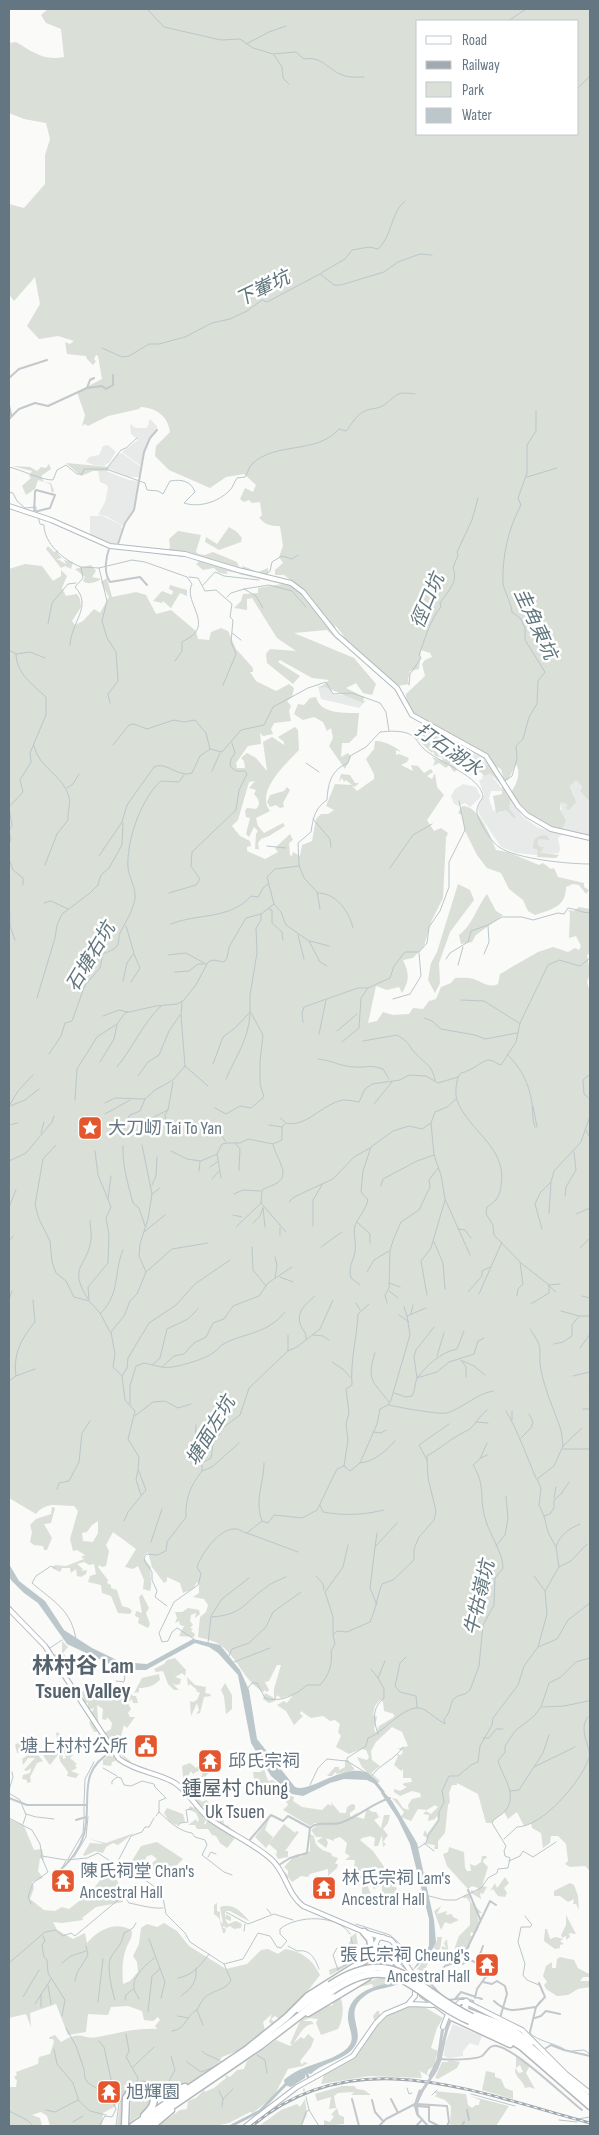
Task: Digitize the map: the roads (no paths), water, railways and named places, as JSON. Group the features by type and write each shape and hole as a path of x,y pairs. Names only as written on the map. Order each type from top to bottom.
{"highway":[{"path":"364,1932 371,1941 371,1954"},
{"path":"287,2017 308,1996 362,1963 371,1954 375,1946"},
{"path":"130,2126 142,2123 183,2098 288,2025 394,1961"},
{"path":"142,2123 206,2076 246,2050 287,2017 331,1988 360,1975 371,1973 388,1974 405,1980 443,2008 517,2037 543,2054"},
{"path":"288,2025 331,1988"},
{"path":"461,2004 516,2031 543,2054 566,2081 590,2100"},
{"path":"450,2015 511,2045 546,2068"},
{"path":"471,2019 514,2042 590,2106"},
{"path":"130,2126 126,2096 133,2087 143,2085 174,2091 206,2076"},
{"path":"130,2126 129,2097 133,2090 141,2087 150,2091 154,2101 142,2123"},
{"path":"152,2126 183,2098"}],"main road":[{"path":"9,506 36,514 110,546 185,554 240,571 281,579 294,584 337,635 398,689 412,716 486,756 527,816 551,830 590,838"},
{"path":"9,1610 45,1646 113,1751 128,1765 159,1775 176,1784 207,1816 248,1842 278,1866 294,1896 301,1904 364,1932 384,1937 394,1942 414,1978 426,1991 446,2005 450,2015"},
{"path":"364,1932 372,1938 381,1957 401,1965 415,1986 435,2006 450,2015"},
{"path":"375,1946 378,1939 384,1937"},
{"path":"394,1961 400,1953"},
{"path":"405,2006 415,1996 415,1986"},
{"path":"246,2126 297,2087 353,2056 379,2019 390,2011 419,2003 440,2005 439,2000"},
{"path":"446,2005 461,2004 475,2006 530,2034 543,2054 590,2093"},
{"path":"443,2027 450,2015 461,2004"}],"street":[{"path":"9,378 22,368 47,360"},
{"path":"9,419 11,415 35,403 48,406 87,388 102,386 106,389 113,385 113,375"},
{"path":"87,388 89,382 94,378"},
{"path":"9,405 11,415"},
{"path":"117,547 125,523 134,510 144,452 152,434 157,430"},
{"path":"36,490 55,494 50,508 36,514 36,490"},
{"path":"110,546 105,560 107,578 110,582 140,577 147,585"},
{"path":"55,1874 72,1856 84,1835 87,1785 91,1773 105,1755 113,1751"},
{"path":"9,1798 21,1803 86,1805"},
{"path":"278,1866 290,1858 307,1853 310,1828 316,1824 331,1825 348,1820 380,1801 390,1798"},
{"path":"248,1842 270,1815 283,1822 288,1816 310,1828"},
{"path":"76,1820 86,1817"},
{"path":"469,1892 480,1918"},
{"path":"482,2000 458,1993 452,2001 446,1999 429,1983 445,1966 456,1962 467,1950 478,1930 480,1918 490,1901 496,1904"},
{"path":"475,1998 477,1989 484,1982 487,1975 476,1966 483,1946"},
{"path":"456,1962 462,1964 470,1960 477,1963"},
{"path":"484,1982 492,1984 497,1981 505,1986 507,1994 500,2018"},
{"path":"494,2001 504,2009 516,2010 536,2006 545,1997 539,1983"},
{"path":"461,2004 463,1993"},
{"path":"454,1998 461,2004"},
{"path":"530,2034 535,2018 536,2006"},
{"path":"535,2018 546,2011 560,2014"},
{"path":"428,2126 419,2118 416,2105 421,2091 439,2059 450,2015"},
{"path":"439,2059 443,2027"},
{"path":"543,2054 550,2045 590,2056"},
{"path":"439,2059 450,2060 480,2057 494,2046 504,2048 519,2057 582,2110"},
{"path":"352,2099 359,2126"},
{"path":"372,2100 375,2112 383,2121"},
{"path":"391,2100 398,2113"},
{"path":"379,2126 383,2121 416,2105 448,2107 449,2122 447,2126"},
{"path":"429,2106 429,2121 439,2126"},
{"path":"467,2110 470,2120"},
{"path":"416,2126 421,2121"},
{"path":"462,2126 463,2121"},
{"path":"526,2126 537,2126"}],"water":[{"path":"9,1564 19,1581 45,1601 64,1630 92,1648 121,1662 147,1664 193,1639 220,1645 240,1670 249,1690 257,1739 295,1787 303,1788 347,1772 359,1771 369,1774 378,1783 377,1785 367,1780 344,1779 330,1783 303,1796 292,1794 271,1776 251,1743 238,1675 218,1653 209,1647 195,1643 146,1670 129,1670 116,1667 67,1644 38,1603 11,1580"},
{"path":"382,1790 392,1801 417,1843 434,1920 436,1942 430,1954 412,1971 429,1946 429,1919 410,1844 398,1819 381,1793"},
{"path":"402,1982 370,1992 359,2001 354,2014 358,2038 352,2050 311,2074 306,2073 305,2078 291,2087 285,2085 284,2080 291,2075 306,2067 329,2059 348,2047 352,2040 348,2020 349,2010 352,2002 358,1995 384,1984"}],"waterway":[{"path":"147,9 164,27 221,40 240,39 253,48 273,54 296,52 304,59 315,59 343,75 364,77"},
{"path":"510,20 526,9"},
{"path":"246,44 269,32 286,26"},
{"path":"274,55 282,67 283,78 289,84"},
{"path":"579,87 590,76"},
{"path":"321,273 345,259 352,250 369,247 378,249 383,243 400,206 405,201"},
{"name":"下輋坑","path":"102,348 122,357 129,356 149,344 159,344 185,337 212,323 230,319 247,311 262,300 267,302 320,274 334,285 341,285 384,272 398,262 420,254 432,255"},
{"path":"9,467 53,480 57,470 66,465 77,474 82,474 84,469 106,469 145,483 147,490 158,491 163,494 170,481 178,480 191,485 195,492 184,503 196,505 208,503 225,495 232,488 237,478 245,477 252,464 262,457 272,452 319,442 330,437 339,429 346,431 357,417 367,410 382,406 397,395 404,393 415,394"},
{"name":"圭角東坑","path":"504,781 512,776 517,759 516,746 523,739 529,717 537,704 538,681 545,672 525,640 525,628 521,619 512,612 503,583 505,553 509,533 521,505 518,498 527,473 527,445 536,431 536,411"},
{"path":"107,468 121,450 137,438"},
{"path":"527,477 557,468"},
{"path":"9,492 13,493 17,501 25,508 36,507 36,511"},
{"name":"徑口坑","path":"409,685 410,674 421,658 419,655 431,623 441,607 440,603 453,582 453,568 458,555 457,552 472,520 478,498"},
{"path":"38,517 40,524 44,525 47,538 56,550 68,560 81,567 83,578 75,587 80,594 82,608 71,637 70,645"},
{"path":"267,573 270,571 272,562 282,556 292,559 298,555"},
{"path":"99,568 132,560 145,562 187,577 192,584 190,590 197,615 198,627 194,634 182,642 182,651 175,661"},
{"path":"81,567 99,568 107,601 102,621 107,638 116,652 118,681 108,694 110,703"},
{"path":"203,585 215,572 224,576 259,580"},
{"path":"189,577 198,578 205,591 216,590 232,604 230,617 233,620 231,642 236,654 223,685"},
{"path":"48,624 52,603 68,584 76,583"},
{"path":"244,589 269,585 292,591 306,607"},
{"path":"227,597 231,593 244,589 256,596 263,608"},
{"path":"232,633 241,640"},
{"path":"9,650 16,654 30,652 45,658"},
{"path":"9,807 23,792 20,780 31,762 30,753 46,715 46,697 22,673 16,654"},
{"path":"99,856 122,822 127,805 154,767 163,766 182,773 192,773 200,756 210,749 222,752 241,730 264,725 273,707 308,688 326,682 333,694 352,693 380,703 386,712 389,731"},
{"path":"113,745 129,725 134,724 147,729 174,720 184,722 195,720 206,733 210,749"},
{"name":"打石湖水","path":"320,909 317,892 304,878 299,865 298,843 311,832 315,814 327,800 328,788 334,773 348,763 350,756 366,747 380,732 408,733 431,754 468,776 481,790 483,797 477,808 478,817 489,837 499,847 529,858 590,864"},
{"path":"169,893 196,885 200,879 191,866 192,852 236,810 239,790 247,774 245,771 236,771 230,766 231,759 235,753 232,743"},
{"path":"34,746 41,760 62,783 69,797 68,820 57,834 45,865"},
{"path":"212,771 220,753"},
{"path":"306,763 319,772"},
{"path":"67,788 73,784 79,774"},
{"name":"石塘右坑","path":"49,1054 61,1036 65,1023 72,1021 85,985 100,968 103,954 114,949 117,945 120,933 133,907 135,894 128,868 128,857 132,834 141,809 147,798 161,781 179,782 184,775"},
{"path":"303,1022 302,1013 304,1007 358,988 368,988 390,978 394,966 405,952 419,952 427,943 429,927 440,911 449,887 449,862 465,830 459,801"},
{"path":"9,808 12,825 9,831 11,839 9,844"},
{"path":"313,819 330,839 331,847"},
{"path":"37,998 55,938 57,925 62,914 98,885 101,875 109,868 122,845 123,823"},
{"path":"390,868 413,835 432,824"},
{"path":"267,846 286,848"},
{"path":"9,859 13,870 23,878 23,885"},
{"path":"75,1100 77,1069 97,1037 117,1024 125,1013 156,1006 177,1004 183,1001 196,985 208,962 213,960 224,962 227,958 229,947 246,918 261,914 274,904 267,877 275,869 299,866"},
{"path":"171,924 224,913 243,904 251,896 258,897 263,888 268,884"},
{"path":"9,885 10,926 15,940"},
{"path":"318,893 331,896 341,904 353,928"},
{"path":"44,903 51,901 68,909"},
{"path":"274,904 281,912 286,925 309,941 320,962 327,966"},
{"path":"446,959 450,953 468,942 471,931 488,925 502,917 522,917 533,920 558,913 564,914 568,908 590,913"},
{"path":"269,909 272,910 272,923 282,932 283,940"},
{"path":"215,1108 226,1114 240,1106 251,1108 264,1097 260,1084 263,1035 250,1011 250,995 257,953 256,928 261,920 261,914"},
{"path":"123,981 127,963 134,953 126,926"},
{"path":"484,954 489,942 488,926"},
{"path":"298,935 304,959"},
{"path":"310,941 329,946"},
{"path":"458,965 463,947"},
{"path":"168,955 186,953 206,964"},
{"path":"393,999 410,994 421,976 419,953"},
{"path":"131,982 140,968 134,954"},
{"path":"171,1151 187,1159 201,1161 217,1154 222,1144 240,1143 248,1139 273,1144 282,1140 282,1127 286,1123 300,1122 335,1102 343,1100 359,1102 365,1089 372,1084 400,1080 409,1075 426,1076 438,1083 458,1077 461,1073 487,1060 492,1060 501,1065 516,1042 520,1023 548,965 559,960 580,966 590,958"},
{"path":"175,972 189,971 198,964 204,964"},
{"path":"342,1042 359,1028 361,998 368,988"},
{"path":"319,1034 326,1000"},
{"path":"461,1000 484,1001 519,1023"},
{"path":"120,1129 130,1115 140,1111 145,1099 155,1090 173,1080 185,1066 181,1015 182,1002"},
{"path":"117,1067 148,1020 161,1006"},
{"path":"103,1016 119,1010 128,1012"},
{"path":"213,1064 223,1037 250,1012"},
{"path":"226,1079 245,1039 250,1013"},
{"path":"337,1031 357,1014"},
{"path":"138,1076 148,1062 159,1055 169,1031 180,1015"},
{"path":"424,1018 432,1021 441,1029 475,1035 485,1039 517,1033"},
{"path":"100,1062 114,1039 117,1025"},
{"path":"363,1041 397,1035 430,1068 435,1080"},
{"path":"507,1054 520,1070 526,1082 531,1096 535,1127"},
{"path":"318,1059 350,1067 371,1066 383,1069 389,1079"},
{"path":"185,1066 208,1086"},
{"path":"590,1074 583,1080 584,1094 590,1099"},
{"path":"9,1106 18,1091 33,1075"},
{"path":"458,1077 456,1097 462,1111 486,1140 499,1160 502,1172 500,1193 497,1199 487,1207 486,1214 493,1225 494,1235 520,1262 523,1284 518,1289 517,1296"},
{"path":"152,1118 168,1110 173,1082"},
{"path":"374,1104 392,1082"},
{"path":"10,1106 25,1100 39,1089"},
{"path":"105,1103 115,1098 145,1099"},
{"path":"456,1099 447,1107 435,1112 431,1123 434,1155 441,1175 445,1199 470,1255"},
{"path":"105,1114 130,1100"},
{"path":"533,1106 537,1127"},
{"path":"166,1124 165,1115 168,1110"},
{"path":"9,1161 26,1153 52,1122 54,1116"},
{"path":"542,1229 535,1204 540,1193 551,1182 554,1171 581,1142 590,1116"},
{"path":"280,1118 285,1122"},
{"path":"41,1133 44,1122"},
{"path":"9,1125 18,1123"},
{"path":"194,1123 208,1127 220,1134 226,1142"},
{"path":"360,1285 351,1278 350,1271 355,1252 355,1225 368,1200 361,1192 363,1171 371,1147 393,1131 409,1126 422,1129 431,1123"},
{"path":"269,1125 282,1127"},
{"path":"586,1130 590,1138"},
{"path":"235,1143 240,1149 239,1170"},
{"path":"236,1227 261,1203 262,1190 277,1183 283,1175 283,1170 273,1144"},
{"path":"56,1145 43,1159 35,1205 39,1219 50,1241 52,1262 56,1273 66,1281 74,1297 89,1301"},
{"path":"124,1521 128,1512 146,1490 138,1469 139,1457 128,1439 135,1411 125,1400 122,1376 113,1367 115,1354 111,1332 124,1316 130,1301 137,1294 146,1272 139,1256 152,1194 142,1145"},
{"path":"123,1146 127,1182 133,1203 139,1208 145,1226"},
{"path":"289,1202 294,1197 333,1179 354,1157 370,1148"},
{"path":"89,1300 88,1287 108,1263 109,1235 106,1218 111,1207 98,1175 95,1151"},
{"path":"565,1196 566,1187 576,1170 574,1152"},
{"path":"217,1154 221,1178"},
{"path":"381,1186 383,1179 417,1161 434,1155"},
{"path":"152,1185 156,1176 157,1157"},
{"path":"199,1171 200,1162"},
{"path":"210,1167 217,1162"},
{"path":"387,1303 385,1295 389,1288 390,1250 394,1238 401,1222 419,1210 430,1187 429,1180 438,1168"},
{"path":"212,1179 219,1171"},
{"path":"108,1199 111,1176"},
{"path":"549,1213 551,1183"},
{"path":"313,1226 313,1200 322,1185"},
{"path":"152,1194 160,1188"},
{"path":"9,1207 16,1190"},
{"path":"234,1194 243,1190 260,1191"},
{"path":"427,1295 421,1261 431,1248 445,1200"},
{"path":"261,1203 286,1232"},
{"path":"263,1208 265,1227"},
{"path":"253,1223 260,1216 263,1208"},
{"path":"576,1214 590,1208"},
{"path":"144,1232 165,1215"},
{"path":"233,1215 242,1217"},
{"path":"88,1299 79,1280 79,1273 91,1240 90,1220"},
{"path":"357,1222 370,1234 370,1243"},
{"path":"280,1228 280,1235"},
{"path":"458,1229 465,1230 471,1238"},
{"path":"321,1247 342,1232"},
{"path":"9,1242 13,1236"},
{"path":"580,1248 590,1238"},
{"path":"434,1242 443,1263 445,1289"},
{"path":"479,1294 502,1242"},
{"path":"146,1272 172,1249 208,1243"},
{"path":"252,1247 253,1270 266,1286"},
{"path":"101,1313 114,1290 123,1250"},
{"path":"367,1272 374,1260 389,1251"},
{"path":"275,1257 277,1266 275,1278"},
{"path":"122,1376 127,1368 128,1358 149,1323 176,1305 195,1284 230,1260"},
{"path":"521,1263 549,1285 549,1293 531,1304"},
{"path":"130,1404 130,1386 136,1366 144,1363 162,1367 174,1356 184,1354 194,1343 206,1337 213,1323 224,1319 233,1306 259,1296 268,1283 292,1267"},
{"path":"468,1292 482,1276 482,1271 490,1267"},
{"path":"280,1277 293,1282"},
{"path":"389,1283 400,1287"},
{"path":"549,1285 560,1284"},
{"path":"549,1286 556,1292"},
{"path":"9,1300 12,1291"},
{"path":"389,1291 398,1298"},
{"path":"306,1339 299,1318 304,1306 315,1296"},
{"path":"582,1296 590,1298"},
{"path":"9,1381 16,1376 15,1368 19,1347 35,1322 33,1300"},
{"name":"塘面左坑","path":"167,1606 155,1597 157,1591 152,1580 152,1572 144,1557 147,1554 157,1555 166,1551 167,1542 186,1517 188,1498 195,1481 202,1471 202,1463 211,1458 213,1444 224,1427 240,1415 249,1388 288,1351 297,1347 320,1329 333,1300"},
{"path":"90,1302 100,1313 110,1332"},
{"path":"356,1303 360,1310"},
{"path":"344,1466 348,1440 346,1424 349,1413 346,1389 352,1385 352,1367 358,1314 369,1304"},
{"path":"411,1314 413,1305"},
{"path":"404,1307 407,1316"},
{"path":"344,1466 350,1471 360,1463 377,1424 380,1409 388,1405 391,1400 410,1335 407,1316 426,1308"},
{"path":"153,1364 160,1358 167,1329 188,1319 198,1309"},
{"path":"561,1311 579,1316 590,1316"},
{"path":"162,1367 167,1368 203,1358 233,1339 264,1329 285,1312"},
{"path":"399,1315 409,1322"},
{"path":"554,1344 563,1342 572,1336 572,1325 579,1316"},
{"path":"434,1327 416,1350 414,1357 417,1378 437,1372 449,1362 474,1354 478,1341 484,1338"},
{"path":"530,1329 538,1342 543,1377 549,1399 561,1429 563,1446"},
{"path":"394,1393 406,1397 412,1396 417,1379 422,1372 440,1356 457,1349 464,1331"},
{"path":"437,1356 444,1333"},
{"path":"580,1348 590,1334"},
{"path":"288,1335 288,1351"},
{"path":"313,1335 323,1336 329,1340"},
{"path":"375,1353 371,1375 375,1385 389,1402"},
{"path":"461,1360 466,1367 466,1377"},
{"path":"463,1361 474,1366 485,1375"},
{"path":"332,1362 344,1370 350,1377"},
{"path":"16,1376 35,1369"},
{"path":"573,1376 590,1372"},
{"path":"389,1405 428,1412 447,1413 481,1395 493,1391"},
{"path":"135,1416 153,1402 165,1401 178,1408 191,1404"},
{"path":"583,1409 590,1409"},
{"path":"427,1460 427,1456 471,1428 487,1410"},
{"path":"506,1411 519,1436 536,1478"},
{"path":"512,1411 512,1420"},
{"path":"521,1438 531,1428 533,1422 529,1414"},
{"path":"57,1489 59,1483 69,1481 79,1462 82,1433 90,1421"},
{"path":"476,1422 488,1423"},
{"path":"248,1688 252,1683 257,1683 265,1698 282,1699 293,1695 307,1685 320,1685 330,1669 331,1651 335,1644 333,1635 337,1631 347,1632 370,1622 382,1584 393,1580 414,1560 414,1549 419,1537 434,1520 436,1511 428,1478 427,1460 419,1445 449,1424"},
{"path":"196,1425 195,1444 202,1463"},
{"path":"418,1848 426,1843 428,1836 439,1820 439,1812 444,1802 442,1791 449,1776 458,1776 471,1765 478,1762 480,1746 492,1725 493,1718 518,1685 524,1666 538,1647 547,1614 545,1591 559,1567 556,1547 548,1532 539,1505 541,1488 537,1479 554,1466 563,1446 582,1428"},
{"path":"373,1432 381,1433 386,1430"},
{"path":"360,1463 375,1458 395,1441"},
{"path":"202,1471 212,1467 239,1443"},
{"name":"牛牯嶺坑","path":"368,1774 347,1761 347,1758 366,1746 368,1738 411,1709 425,1710 445,1724 444,1719 452,1701 470,1690 479,1666 483,1625 494,1605 495,1578 503,1568 501,1556 485,1518 480,1479 473,1465 480,1459 487,1443"},
{"path":"563,1449 590,1449"},
{"name":"牛牯嶺坑","path":"481,1458 487,1455"},
{"path":"262,1521 259,1499 264,1463"},
{"path":"194,1639 177,1628 172,1632 168,1641 162,1642 159,1633 174,1602 198,1585 201,1574 197,1567 212,1542 224,1532 230,1530 237,1529 247,1533 262,1521 268,1523 274,1515 302,1518 317,1510 337,1469 344,1466"},
{"path":"138,1470 136,1480 141,1495"},
{"path":"544,1516 550,1514 554,1508 554,1500 561,1494 569,1482"},
{"path":"554,1498 556,1487"},
{"path":"496,1546 505,1535 508,1518 506,1496"},
{"path":"320,1505 323,1512 338,1514 361,1514 384,1510"},
{"path":"151,1542 162,1509"},
{"path":"377,1605 370,1588 375,1547 397,1523"},
{"path":"556,1547 565,1533 580,1524"},
{"path":"247,1533 298,1552"},
{"path":"375,1547 377,1533"},
{"path":"559,1567 571,1561 587,1544"},
{"path":"333,1634 333,1617 325,1592 343,1567 348,1545"},
{"path":"55,1568 51,1566 36,1576 32,1583 54,1601 66,1614 74,1630 76,1640"},
{"path":"316,1576 323,1584 324,1590"},
{"path":"534,1576 545,1591"},
{"path":"208,1643 211,1617 236,1611 267,1586 286,1577"},
{"path":"211,1616 222,1599 249,1578"},
{"path":"229,1656 232,1649 249,1643 266,1627 273,1612 301,1592"},
{"path":"538,1647 557,1639 568,1620 590,1603"},
{"path":"9,1605 12,1608"},
{"path":"50,1648 62,1640"},
{"path":"234,1662 270,1648"},
{"path":"406,1657 400,1663 395,1686 400,1692 416,1696 417,1707"},
{"path":"429,1896 445,1900 456,1900 481,1888 488,1878 497,1873 498,1869 508,1868 510,1858 505,1856 506,1846 492,1823 494,1819 506,1810 510,1798 510,1791 498,1761 505,1752 505,1746 515,1731 534,1716 541,1707 549,1683 561,1677 576,1662 590,1658"},
{"path":"71,1661 87,1659"},
{"path":"378,1734 375,1714 377,1706 384,1698 384,1689 378,1678 385,1661"},
{"path":"371,1669 378,1678"},
{"path":"116,1681 124,1682 125,1675"},
{"path":"543,1707 564,1706 588,1701"},
{"path":"504,1839 517,1827 538,1820 559,1801 578,1779 589,1758 584,1733 585,1722 588,1717"},
{"path":"483,1738 489,1738 496,1729 503,1729"},
{"path":"510,1791 519,1790 543,1753 549,1735"},
{"path":"371,1777 403,1747"},
{"path":"534,1767 575,1747"},
{"path":"310,1785 318,1768 327,1759 346,1761"},
{"path":"84,1804 85,1779 94,1762"},
{"path":"103,1768 117,1776"},
{"path":"9,1790 13,1777 12,1772"},
{"path":"112,1784 112,1781 117,1777 121,1778 124,1785 131,1786 142,1781 154,1784 166,1798 159,1801 159,1812 156,1816"},
{"path":"375,1782 383,1792"},
{"path":"9,1793 20,1800 26,1815 23,1824"},
{"path":"84,1806 84,1816"},
{"path":"178,1826 180,1823 188,1822 186,1810 192,1809"},
{"path":"159,1812 178,1828 205,1840 207,1845 202,1855 224,1872 232,1875"},
{"path":"26,1814 36,1817"},
{"path":"37,1817 54,1819"},
{"path":"74,1857 86,1837 88,1817"},
{"path":"9,1818 32,1830 40,1844 42,1856 66,1860 87,1858 98,1853 113,1863 117,1870 141,1877 162,1892 166,1914 185,1933 190,1942 224,1964 243,1959 258,1933 270,1936 277,1947 281,1948 287,1941 280,1934 280,1929 296,1921 306,1919 327,1920 344,1927 350,1934"},
{"path":"118,1861 131,1836 142,1832 145,1827 149,1827 154,1818"},
{"path":"68,1859 83,1833 84,1819"},
{"path":"509,1861 520,1856 523,1851 533,1857 556,1842"},
{"path":"424,1843 434,1851"},
{"path":"208,1857 211,1852 216,1854"},
{"path":"31,1904 28,1897 33,1883 48,1872 41,1856"},
{"path":"62,1868 66,1861"},
{"path":"119,1861 124,1865 143,1867 144,1879"},
{"path":"9,1963 45,1932 56,1930 63,1936 71,1933 75,1936 118,1900 126,1899 129,1903 163,1908"},
{"path":"267,1909 271,1914"},
{"path":"226,1912 248,1924 274,1914 293,1920"},
{"path":"525,1916 532,1925 530,1927 521,1927 518,1942 525,1964 523,1975 527,1980 539,1985"},
{"path":"115,2000 110,1978 109,1966 111,1957 120,1944 124,1933 133,1928 136,1923"},
{"path":"244,1931 245,1924"},
{"path":"356,1924 390,1935 401,1945"},
{"path":"43,1936 45,1941 42,1945 44,1957 47,1960 48,1973 65,2000 62,2016"},
{"path":"351,1937 354,1952"},
{"path":"149,1939 165,1982 161,1998"},
{"path":"75,1981 77,1973 88,1955 86,1946"},
{"path":"288,1946 297,1951 309,1953 314,1958 319,1969"},
{"path":"337,1948 333,1955 338,1970"},
{"path":"403,1949 405,1958 412,1969"},
{"path":"62,1963 71,1956 86,1951"},
{"path":"354,1953 356,1961"},
{"path":"178,1978 192,1972 209,1954"},
{"path":"139,1999 134,1989 135,1979 140,1971 154,1958"},
{"path":"98,2002 103,1959"},
{"path":"337,1970 355,1959"},
{"path":"172,2031 177,2030 183,2025 190,2015 197,2010 202,2000 229,1983 231,1980 224,1964"},
{"path":"181,1996 193,1984 196,1977 196,1968"},
{"path":"148,2012 152,1976 160,1969"},
{"path":"23,1997 39,1970"},
{"path":"412,1970 418,1974"},
{"path":"35,2004 51,1979"},
{"path":"48,1985 51,2004"},
{"path":"125,2000 126,1995 133,1989"},
{"path":"41,1995 41,2007"},
{"path":"535,2008 540,2001"},
{"path":"197,2010 203,2025"},
{"path":"178,2016 188,2018"},
{"path":"66,2028 76,2046 85,2078 88,2083 96,2088"},
{"path":"530,2033 537,2038 564,2049"},
{"path":"126,2034 129,2051 126,2057 138,2078 137,2082"},
{"path":"99,2041 104,2047 112,2084 117,2097 113,2102 116,2109 112,2117 105,2116 99,2126"},
{"path":"133,2067 154,2047"},
{"path":"54,2049 57,2064 73,2083 79,2101 90,2111 106,2115"},
{"path":"572,2051 584,2050 590,2054"},
{"path":"202,2051 222,2063"},
{"path":"257,2055 265,2060 267,2073"},
{"path":"168,2083 175,2070 171,2056"},
{"path":"187,2062 201,2072 217,2066"},
{"path":"231,2126 260,2111 287,2083"},
{"path":"407,2088 409,2094 412,2093"},
{"path":"222,2107 223,2099 233,2089"},
{"path":"432,2095 437,2090"},
{"path":"219,2091 223,2099"},
{"path":"471,2094 515,2106"},
{"path":"493,2096 500,2098"},
{"path":"306,2097 309,2110 319,2126"},
{"path":"116,2126 119,2103 123,2098"},
{"path":"46,2110 55,2112 78,2100"},
{"path":"301,2126 306,2112 309,2110"},
{"path":"9,2111 27,2120 33,2126"},
{"path":"73,2122 83,2116"},
{"path":"578,2119 590,2117"},
{"path":"559,2120 577,2122"}],"railway":[{"path":"252,2126 291,2100 332,2085 374,2079 417,2081 460,2088 590,2123"}],"place":[{"name":"大刀屻 Tai To Yan","path":"90,1128"},
{"name":"塘上村村公所","path":"146,1746"},
{"name":"邱氏宗祠","path":"210,1761"},
{"name":"陳氏祠堂 Chan's Ancestral Hall","path":"63,1881"},
{"name":"林氏宗祠 Lam's Ancestral Hall","path":"324,1888"},
{"name":"張氏宗祠 Cheung's Ancestral Hall","path":"487,1965"},
{"name":"旭輝園","path":"109,2092"}],"district":[{"name":"林村谷 Lam Tsuen Valley","path":"83,1678"},
{"name":"鍾屋村 Chung Uk Tsuen","path":"235,1800"}]}
